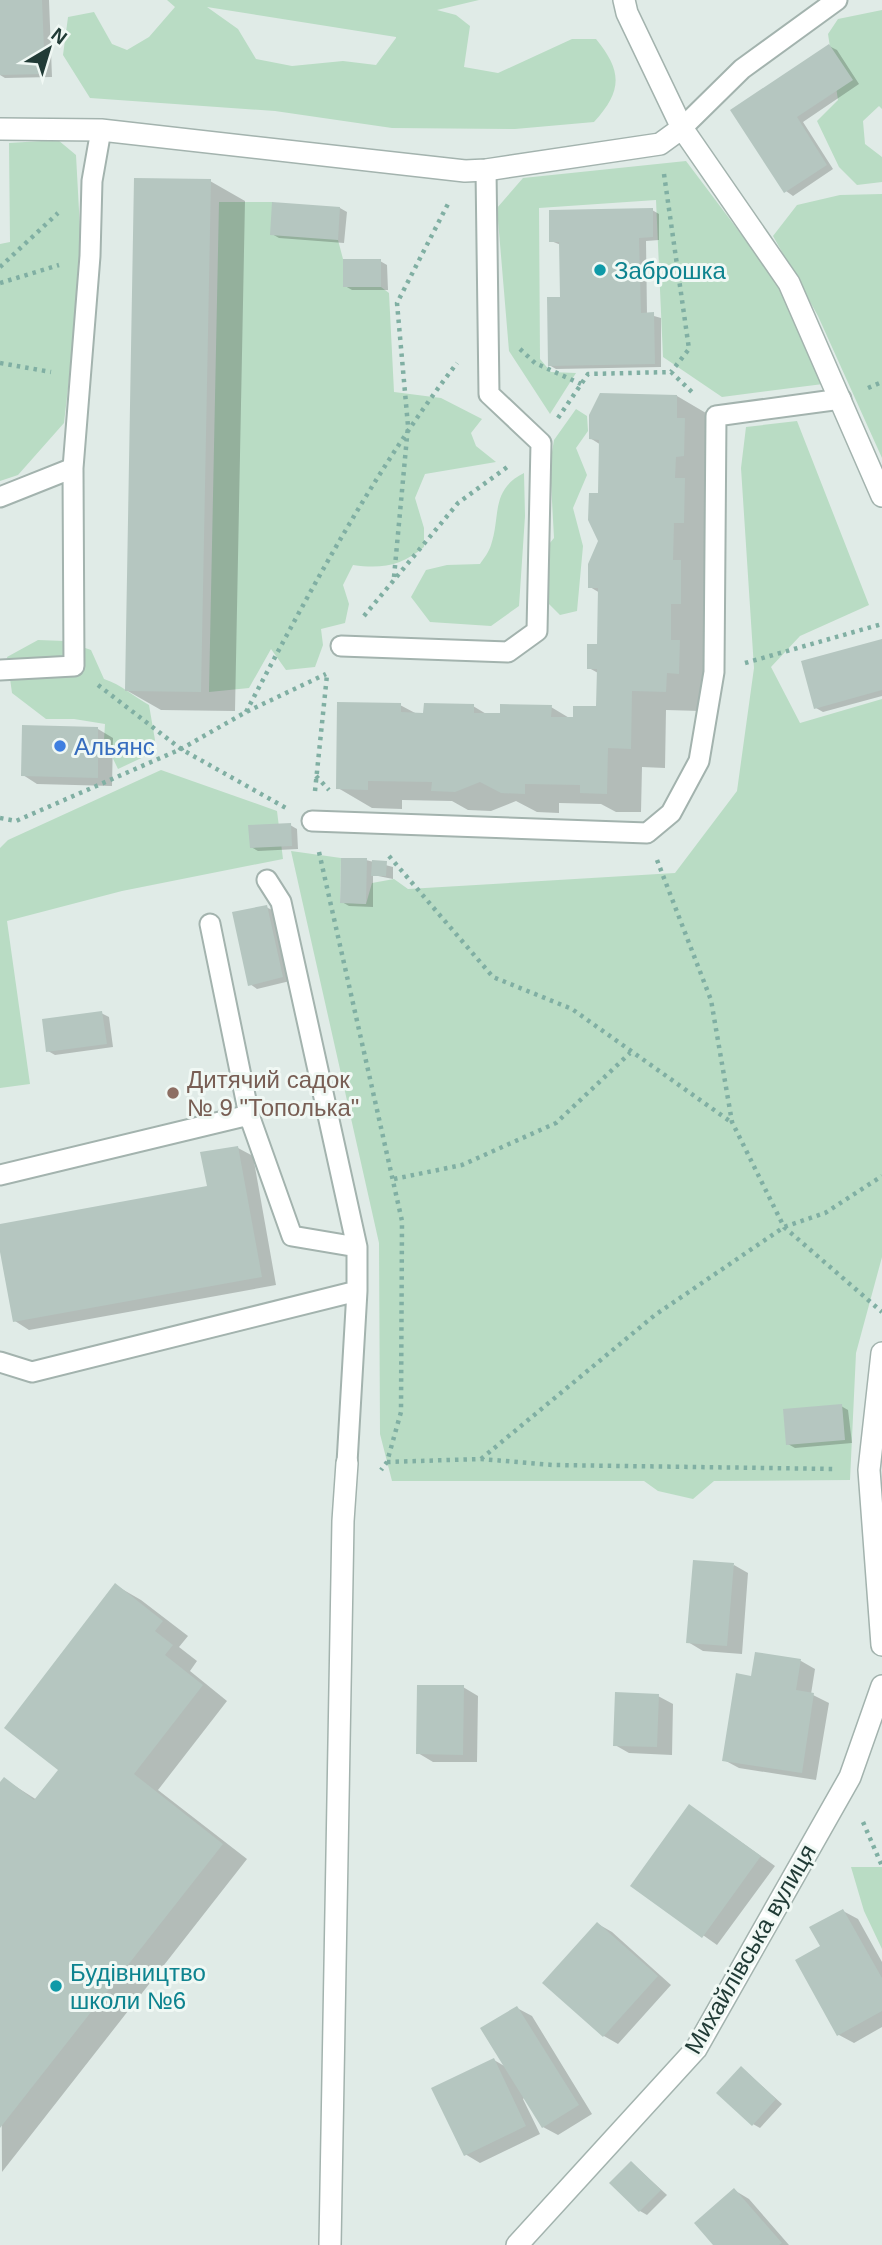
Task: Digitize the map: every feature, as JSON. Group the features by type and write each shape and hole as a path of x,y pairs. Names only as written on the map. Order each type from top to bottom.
{"street":[{"path":"624,0 627,13 682,128 789,283 882,496"},
{"path":"0,129 101,130 476,170 660,144 682,128"},
{"path":"882,1353 869,1470 882,1645"},
{"path":"330,2245 343,1521 347,1463"},
{"name":"Михайлівська вулиця","path":"517,2245 696,2049 850,1777 882,1686"}],"lane":[{"path":"682,128 742,69 836,0"},
{"path":"0,670 74,666 73,468 90,256 92,181 101,130"},
{"path":"341,646 508,652 537,631 541,443 489,394 490,320 476,170"},
{"path":"312,821 647,833 671,813 699,761 714,672 716,416 841,399"},
{"path":"0,497 73,468"},
{"path":"267,880 281,902 357,1247 347,1463"},
{"path":"210,924 249,1115 292,1236 357,1247"},
{"path":"0,1175 249,1115"},
{"path":"0,1362 32,1372 357,1291"}],"path":[{"path":"74,666 181,749 312,821 328,659 458,503 541,443 588,374 671,372 689,349 660,144"},
{"path":"394,578 408,426 397,303 476,170"},
{"path":"0,267 92,181"},
{"path":"0,283 90,256"},
{"path":"246,712 288,631 408,426 490,320 535,363 581,384"},
{"path":"0,363 81,377"},
{"path":"714,672 882,624"},
{"path":"0,818 16,821 181,749 246,712 327,673"},
{"path":"316,776 362,824 494,977 572,1009 630,1053 732,1122"},
{"path":"647,833 711,1000 732,1122 784,1227 882,1312"},
{"path":"394,1179 462,1165 556,1124 630,1053"},
{"path":"481,1459 655,1315 784,1227 825,1213 882,1176"},
{"path":"387,1462 481,1459 553,1465 774,1466 869,1470"}],"green space":[{"path":"167,0 479,0 437,10 456,15 470,26 464,67 498,73 572,39 596,39 611,61 616,80 610,100 594,122 515,129 392,128 275,111 90,98 63,55 68,17 94,12 112,44 127,50 149,37 175,7","holes":["207,7 396,37 376,65 343,61 292,66 256,59 238,29"]},
{"path":"882,10 882,109 879,106 863,121 865,144 882,157 882,182 857,185 839,167 817,121 838,100 828,34 838,19"},
{"path":"58,140 76,155 82,266 64,423 18,475 0,481 0,244 10,242 9,143"},
{"path":"686,161 787,295 823,384 722,397 663,357 656,200 539,208 540,359 551,372 576,373 550,414 509,351 497,208 523,178"},
{"path":"882,194 882,458 818,316 773,236 797,205 840,195"},
{"path":"219,202 272,202 338,240 343,259 344,287 381,287 389,293 394,392 441,398 482,419 471,433 476,446 496,462 425,474 415,498 424,528 424,547 391,565 353,565 343,585 349,604 345,623 321,629 323,645 315,667 286,670 271,649 249,688 209,692"},
{"path":"576,409 587,416 588,431 576,448 587,475 573,508 583,546 577,611 560,615 545,600 544,550 554,538 550,464 554,440"},
{"path":"797,421 869,605 800,636 771,667 800,723 882,699 882,1257 856,1353 850,1480 714,1481 693,1499 658,1491 644,1481 392,1481 380,1434 379,1243 291,851 341,858 340,902 366,904 372,883 394,879 408,889 675,873 737,791 754,668 741,468 746,427"},
{"path":"524,473 525,516 519,606 491,626 430,622 411,597 426,570 447,565 480,564 491,545 501,496 513,480"},
{"path":"38,640 65,641 91,650 104,679 149,705 155,740 152,753 118,769 104,740 105,724 74,719 46,719 12,693 7,657"},
{"path":"161,770 277,811 283,859 122,891 7,921 30,1084 0,1088 0,848 8,840"},
{"path":"851,1867 882,1867 882,1949 864,1911"}],"building":[{"path":"0,0 42,0 45,74 0,75"},
{"path":"829,44 853,80 797,117 827,165 784,193 730,110"},
{"path":"134,178 211,179 201,692 125,691"},
{"path":"272,202 340,207 338,240 270,235"},
{"name":"Заброшка","path":"653,208 653,237 639,238 641,313 654,312 655,364 548,366 547,297 560,297 559,242 549,242 549,210"},
{"path":"343,259 381,259 381,287 343,287"},
{"path":"600,393 677,395 677,418 685,418 684,456 676,457 675,478 685,478 684,523 674,523 673,560 681,560 681,604 671,604 671,640 680,640 679,674 667,673 666,692 632,691 631,749 608,748 607,794 580,793 580,785 525,784 525,794 501,793 480,782 455,792 431,791 432,782 368,781 368,790 336,789 337,702 401,703 401,712 423,713 424,703 474,704 474,713 500,713 500,704 552,705 551,717 573,717 573,706 596,706 597,669 587,669 587,644 597,644 598,588 588,588 588,564 598,541 588,520 589,493 598,493 599,440 589,439 589,415"},
{"path":"882,639 882,690 814,709 801,661"},
{"name":"Альянс","path":"22,725 98,727 98,778 21,776"},
{"path":"291,823 292,846 250,848 248,825"},
{"path":"341,858 367,858 366,904 340,903"},
{"path":"372,860 387,861 386,876 371,876"},
{"path":"267,905 283,977 248,986 232,912"},
{"path":"102,1011 107,1044 46,1052 42,1019"},
{"name":"Дитячий садок № 9 \"Тополька\"","path":"238,1146 262,1277 13,1322 0,1252 0,1224 207,1186 200,1152"},
{"path":"842,1404 845,1440 786,1445 783,1409"},
{"path":"693,1560 734,1563 727,1646 686,1643"},
{"name":"Будівництво школи №6","path":"115,1583 163,1621 155,1631 173,1645 165,1655 203,1685 134,1774 223,1844 0,2128 0,1782 4,1777 34,1800 58,1770 4,1728"},
{"path":"755,1652 801,1659 796,1690 814,1693 802,1773 722,1761 736,1673 751,1676"},
{"path":"417,1685 464,1685 463,1755 416,1754"},
{"path":"615,1692 659,1694 657,1747 613,1746"},
{"path":"689,1804 761,1856 702,1938 630,1886"},
{"path":"843,1909 882,1978 882,2011 837,2036 795,1960 820,1946 809,1927"},
{"path":"597,1922 658,1976 603,2037 542,1983"},
{"path":"517,2006 579,2105 542,2128 480,2028"},
{"path":"494,2058 526,2126 464,2156 431,2088"},
{"path":"741,2066 776,2099 752,2126 716,2093"},
{"path":"631,2161 661,2190 639,2212 609,2183"},
{"path":"734,2188 782,2243 713,2245 694,2223"}],"place":[{"name":"Заброшка","path":"600,270"},
{"name":"Альянс","path":"60,746"},
{"name":"Дитячий садок № 9 \"Тополька\"","path":"173,1093"},
{"name":"Будівництво школи №6","path":"56,1986"}]}
